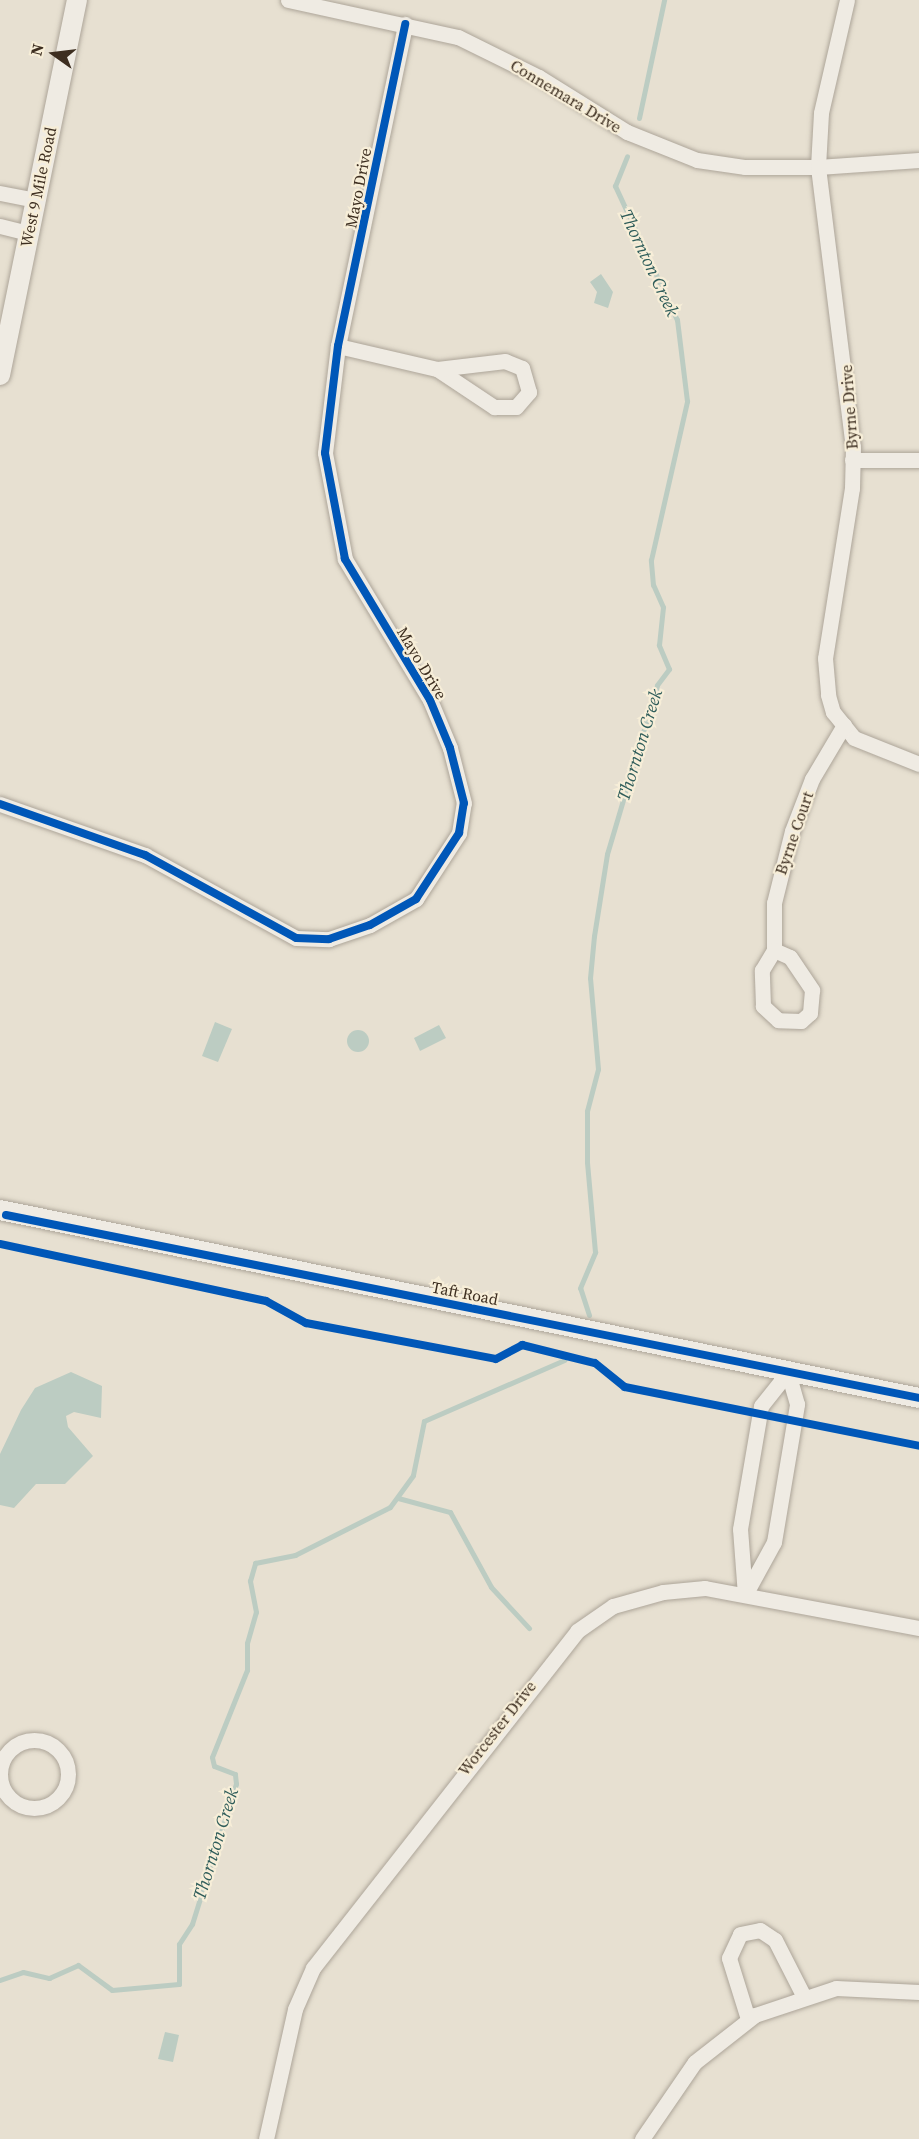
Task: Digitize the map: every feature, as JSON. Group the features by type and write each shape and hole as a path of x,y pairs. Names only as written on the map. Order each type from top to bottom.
{"street":[{"name":"West 9 Mile Road","path":"0,375 77,0"},
{"name":"Connemara Drive","path":"288,0 405,24 485,49 627,132 697,160 745,167 818,167 919,160"},
{"name":"Byrne Drive","path":"847,0 821,113 818,167 848,376 852,460 825,658 828,694 844,725 854,738 879,751 919,764"},
{"name":"Mayo Drive","path":"0,804 145,855 296,938 328,939 370,925 416,899 459,833 464,803 430,700 345,559 333,516 325,453 338,346 405,24"},
{"path":"0,193 36,200"},
{"path":"0,226 29,233"},
{"path":"338,346 437,369 505,361 522,368 529,392 516,407 494,406 437,369"},
{"path":"852,460 919,460"},
{"name":"Byrne Court","path":"774,950 790,957 812,990 810,1012 801,1021 778,1020 763,1006 762,970 774,950 774,903 792,831 812,779 844,725"},
{"name":"Taft Road","path":"2,1214 919,1398"},
{"path":"745,1595 774,1542 797,1404 788,1372"},
{"path":"745,1595 740,1529 761,1406 788,1372"},
{"name":"Worcester Drive","path":"266,2139 295,2009 313,1968 577,1631 613,1606 663,1592 705,1588 919,1628"},
{"path":"21,1742 44,1742 66,1764 66,1785 44,1807 21,1806 1,1787 4,1757 21,1742"},
{"path":"748,2019 729,1958 740,1934 760,1930 775,1940 803,1995"},
{"path":"642,2139 695,2062 748,2019 803,1995 875,1986 919,1992"}],"shaded area":[{"path":"601,274 613,292 608,308 594,303 597,292 590,282"},
{"path":"215,1022 232,1029 218,1062 202,1056"},
{"path":"439,1025 446,1038 420,1051 414,1038"},
{"path":"358,1030 366,1033 369,1041 366,1049 358,1052 350,1049 347,1041 350,1033"},
{"path":"71,1372 102,1386 101,1418 74,1412 66,1416 68,1427 93,1456 65,1484 36,1484 14,1508 0,1505 0,1454 21,1410 35,1388"},
{"path":"165,2032 179,2035 173,2062 158,2059"}],"waterway":[{"name":"Thornton Creek","path":"639,118 664,0"},
{"name":"Thornton Creek","path":"589,1315 580,1288 595,1252 587,1162 587,1111 598,1069 590,978 594,936 607,854 657,685 669,669 659,645 663,607 653,585 651,560 687,401 677,320 615,186 627,156"},
{"name":"Thornton Creek","path":"0,1980 23,1972 49,1978 78,1965 112,1990 179,1984 179,1944 192,1924 236,1784 235,1774 214,1766 212,1757 247,1670 247,1643 256,1612 250,1581 255,1563 295,1555 390,1507 413,1475 424,1421 564,1360"},
{"path":"398,1498 450,1512 491,1587 529,1628"}],"cycle path":[{"path":"0,804 145,855 296,938 329,939 370,925 416,899 459,833 464,803 450,748 430,700 345,559 325,453 338,346 405,24"},
{"path":"6,1215 919,1398"},
{"path":"0,1244 266,1301 306,1323 496,1359 522,1345 595,1363 625,1387 919,1446"}]}
